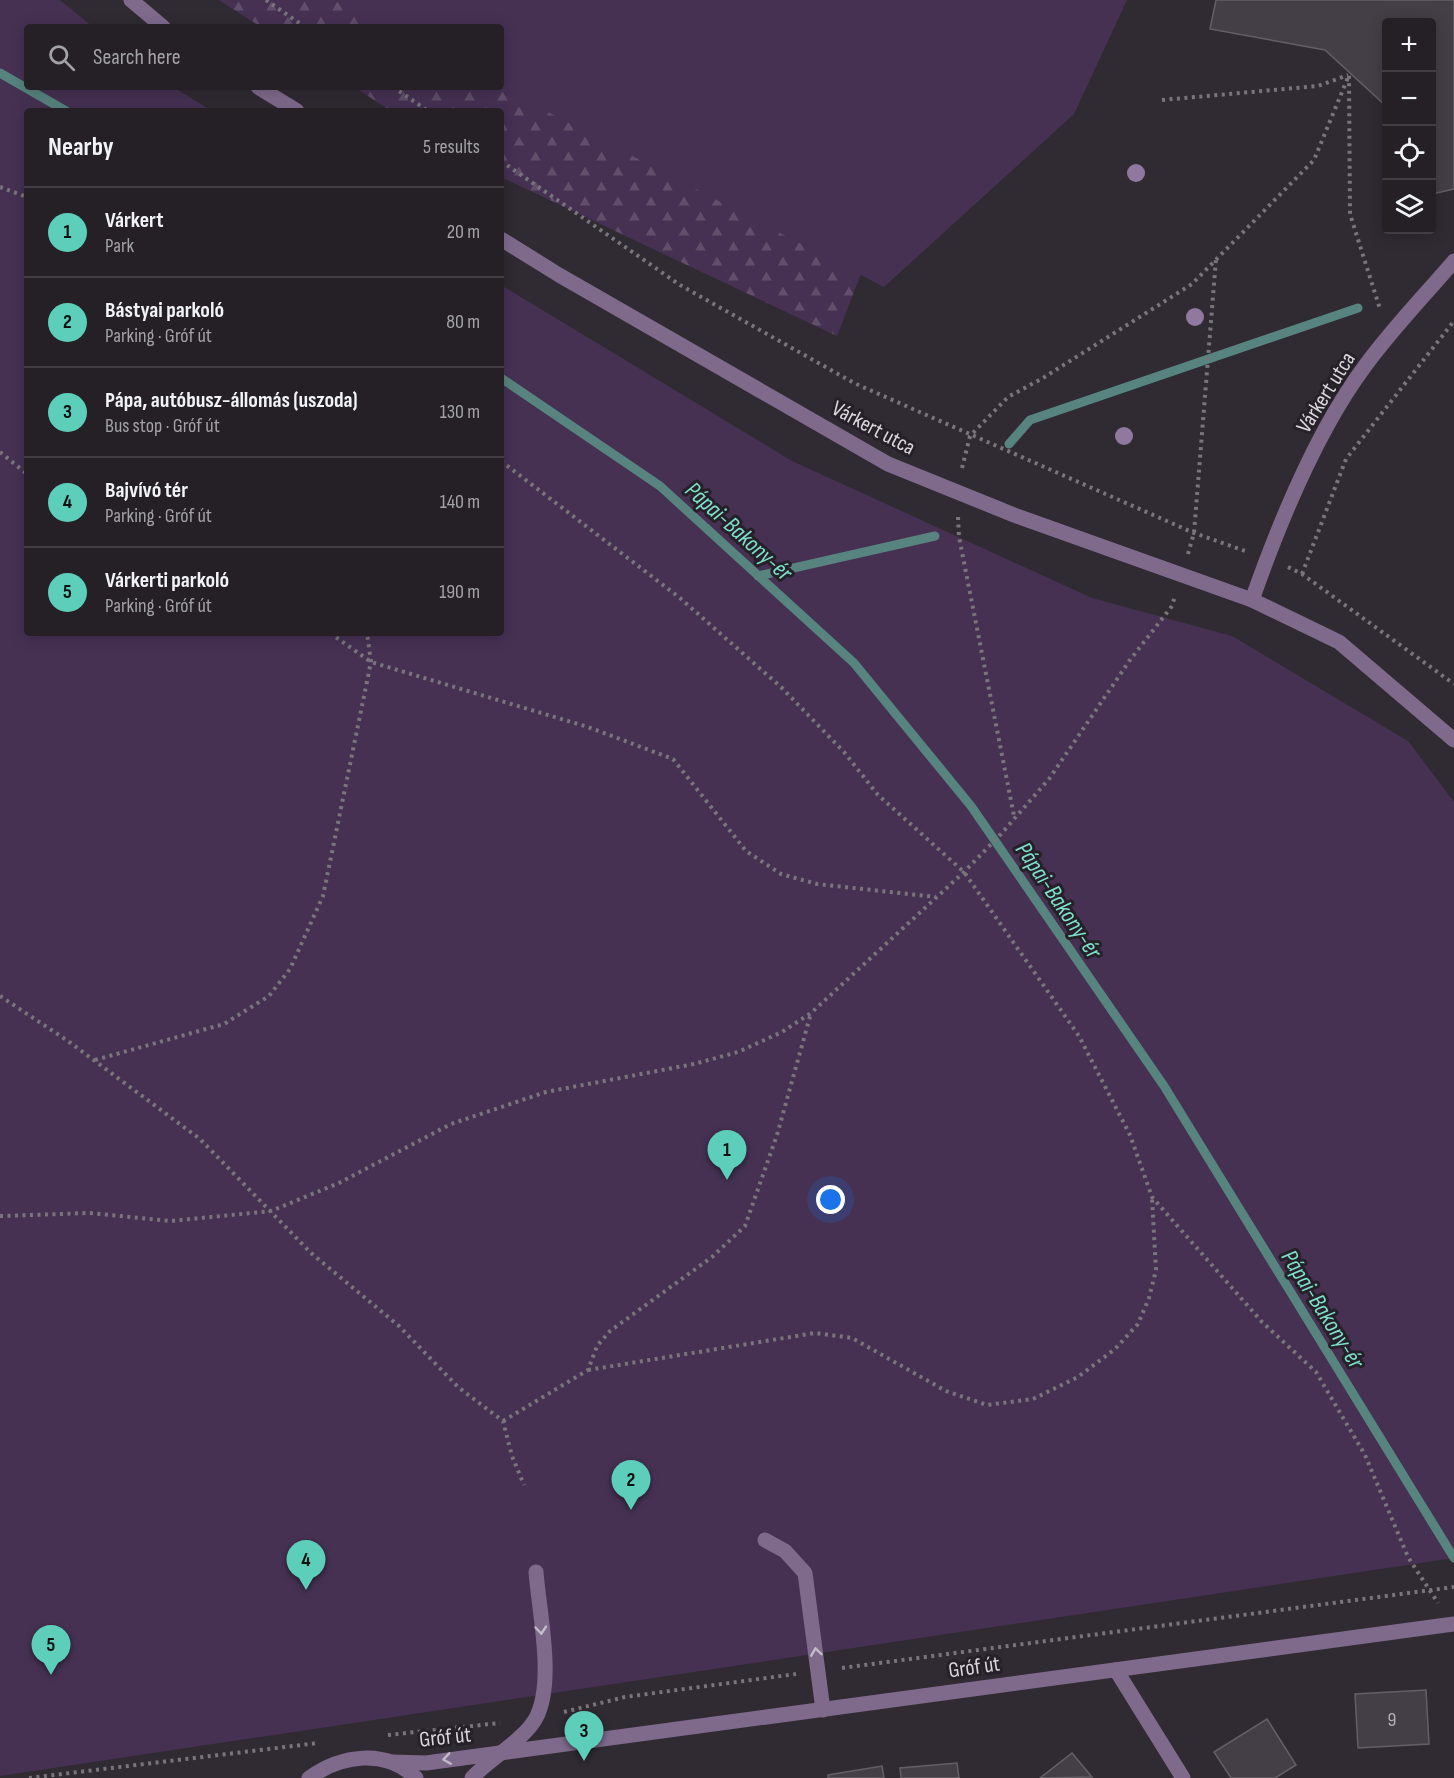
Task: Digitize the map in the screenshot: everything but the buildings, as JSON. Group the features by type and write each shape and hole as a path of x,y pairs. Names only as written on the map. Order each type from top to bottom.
{"street":[{"path":"130,0 159,24"},
{"path":"263,90 292,108"},
{"name":"Várkert utca","path":"504,241 569,281 888,464 1181,576 1252,600 1339,642 1454,740"},
{"name":"Várkert utca","path":"1252,600 1267,558 1317,445 1364,366 1454,261"},
{"path":"765,1540 785,1551 805,1574 823,1710"},
{"path":"504,1751 536,1719 545,1682 536,1572"},
{"name":"Gróf út","path":"309,1778 325,1766 346,1759 368,1757 391,1762 426,1762 1452,1624"},
{"path":"1116,1670 1183,1778"},
{"name":"Gróf út","path":"472,1778 504,1751"},
{"name":"Gróf út","path":"391,1762 416,1778"}],"path":[{"path":"266,0 301,24"},
{"path":"1162,100 1318,86 1349,75"},
{"path":"1014,817 959,537 957,491 970,436 1008,397 1192,284 1314,160 1349,75"},
{"path":"1349,75 1350,214 1389,338"},
{"path":"397,90 424,108"},
{"path":"504,163 680,285 854,383 1194,534 1267,558 1302,574 1454,684"},
{"path":"0,187 24,196"},
{"path":"0,1216 89,1213 171,1221 271,1211 339,1183 451,1124 546,1092 694,1064 738,1052 782,1032 811,1013 964,872 1049,779 1130,660 1172,606 1194,534 1216,260"},
{"path":"1302,574 1346,459 1454,321"},
{"path":"0,452 24,472"},
{"path":"503,1421 588,1370 815,1333 852,1338 946,1391 987,1405 1033,1399 1078,1377 1115,1348 1138,1324 1149,1298 1156,1270 1152,1197 1130,1136 1079,1036 964,872 878,795 844,753 782,688 680,598 504,463"},
{"path":"334,636 371,662 588,727 674,759 746,851 781,874 817,884 937,897"},
{"path":"94,1060 224,1024 269,996 290,969 323,896 371,662 367,636"},
{"path":"0,996 94,1060 200,1139 311,1254 399,1326 458,1387 503,1421 512,1456 524,1485"},
{"path":"588,1370 597,1346 610,1332 712,1257 745,1226 777,1135 811,1013"},
{"path":"1152,1197 1262,1322 1316,1372 1365,1455 1408,1557 1452,1624"},
{"path":"383,1736 536,1719 625,1697 1453,1588"},
{"path":"29,1778 324,1743"}],"green space":[{"path":"0,0 60,0 89,24 24,24 24,90 178,90 207,108 24,108 24,636 504,636 504,287 792,461 1092,598 1232,636 1408,741 1454,802 1454,1558 0,1776"},
{"path":"219,0 466,0 503,24 256,24"},
{"path":"334,0 1127,0 1074,114 884,287 504,89 504,24 380,24"},
{"path":"504,24 867,258 837,336 504,178 504,108 386,108 359,90 504,90"}],"waterway":[{"name":"Pápai-Bakony-ér","path":"0,73 24,87"},
{"name":"Pápai-Bakony-ér","path":"30,90 61,108"},
{"path":"1009,444 1030,420 1358,308"},
{"name":"Pápai-Bakony-ér","path":"504,380 660,486 854,663 971,806 1164,1086 1454,1558"},
{"path":"758,576 935,536"}],"place":[{"name":"Várkert","path":"727,1180"},
{"name":"Bástyai parkoló","path":"631,1510"},
{"name":"Bajvívó tér","path":"306,1590"},
{"name":"Várkerti parkoló","path":"51,1675"},
{"name":"Pápa, autóbusz-állomás (uszoda)","path":"584,1761"}]}
